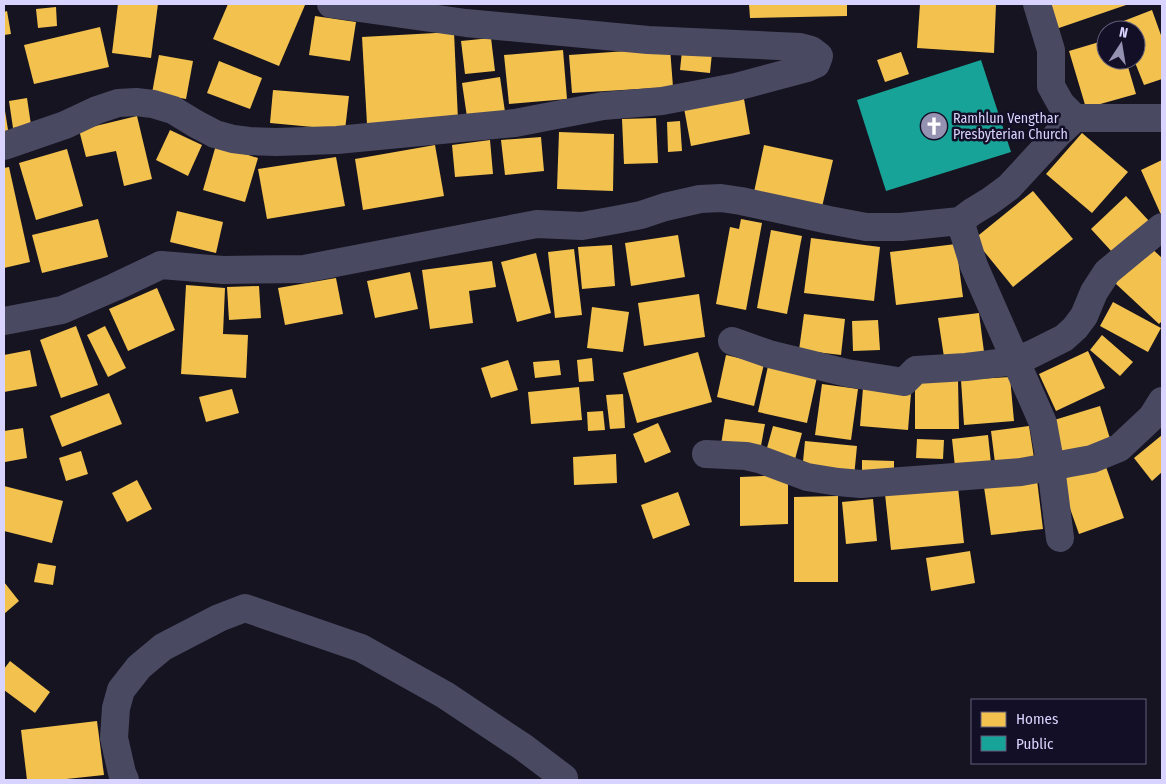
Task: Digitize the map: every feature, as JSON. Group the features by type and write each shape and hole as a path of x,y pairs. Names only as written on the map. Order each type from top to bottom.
{"street":[{"path":"4,146 65,125 97,110 118,103 136,102 153,104 173,110 216,134 249,141 338,140 515,123 603,106 662,102 736,87 807,68 816,64 819,56 811,50 800,48 648,40 466,23 331,4"},
{"path":"1037,4 1051,50 1052,86 1060,104 1075,118 1162,118"},
{"path":"4,321 62,310 161,265 223,270 304,269 537,224 582,226 641,215 700,199 721,198 741,201 866,227 960,221 1009,187 1075,118"},
{"path":"960,221 974,266 1043,423 1060,538"},
{"path":"732,341 769,354 847,373 904,382 916,370 966,367 1015,361 1064,338 1075,328 1084,316 1094,292 1107,272 1162,227"},
{"path":"706,454 746,456 807,477 861,484 1021,472 1092,459 1119,448 1152,416 1162,401"},
{"path":"125,780 114,738 116,708 122,690 139,667 163,647 219,618 245,608 361,648 445,695 523,747 564,778 563,780"}],"building: Homes":[{"path":"118,4 158,4 151,58 112,53"},
{"path":"228,4 305,5 279,66 213,39"},
{"path":"749,4 847,4 847,16 750,18"},
{"path":"920,4 996,4 994,53 917,48"},
{"path":"1047,4 1129,4 1056,29"},
{"path":"56,7 57,26 38,28 36,9"},
{"path":"1152,10 1162,38 1162,79 1144,85 1138,70 1146,70 1146,20 1126,20"},
{"path":"7,11 11,34 4,35 4,12"},
{"path":"315,16 356,22 350,61 309,55"},
{"path":"100,27 109,67 34,84 24,45"},
{"path":"454,32 458,120 367,124 362,37"},
{"path":"491,38 495,71 465,74 461,41"},
{"path":"1096,43 1096,70 1129,70 1136,94 1086,108 1069,51"},
{"path":"670,48 673,87 572,93 569,55"},
{"path":"563,50 567,99 509,104 504,55"},
{"path":"682,51 712,53 710,73 680,70"},
{"path":"901,52 909,74 885,82 877,60"},
{"path":"159,55 193,61 186,99 152,93"},
{"path":"219,61 262,78 250,109 207,93"},
{"path":"500,77 505,112 467,117 462,83"},
{"path":"273,90 349,96 345,130 270,123"},
{"path":"743,93 750,134 691,146 683,103"},
{"path":"27,98 31,125 13,128 9,101"},
{"path":"5,111 9,136 4,136"},
{"path":"137,116 152,179 124,186 116,151 86,157 79,130"},
{"path":"656,118 658,163 624,164 622,119"},
{"path":"680,121 682,151 668,152 667,122"},
{"path":"170,130 202,145 188,176 156,160"},
{"path":"559,132 614,134 613,191 557,189"},
{"path":"1082,133 1128,172 1092,213 1046,174"},
{"path":"541,137 544,171 505,175 501,140"},
{"path":"490,140 493,174 455,177 452,145"},
{"path":"216,145 258,158 245,202 203,190"},
{"path":"435,145 444,196 363,210 355,159"},
{"path":"764,145 833,160 822,207 754,192"},
{"path":"67,149 83,206 36,220 19,163"},
{"path":"336,157 345,206 267,219 258,169"},
{"path":"1162,160 1162,217 1141,170"},
{"path":"9,167 30,262 4,268 4,168"},
{"path":"1033,191 1073,239 1013,287 974,239"},
{"path":"1126,196 1149,221 1113,253 1091,229"},
{"path":"177,211 223,222 216,253 170,242"},
{"path":"98,219 108,257 42,273 32,235"},
{"path":"741,219 762,223 746,310 716,304 730,227 739,229"},
{"path":"771,230 802,236 787,314 757,308"},
{"path":"678,235 685,277 631,286 625,243"},
{"path":"811,238 880,247 874,301 804,293"},
{"path":"956,244 963,297 896,305 890,252"},
{"path":"612,245 615,286 582,289 578,247"},
{"path":"1149,246 1162,258 1162,321 1159,324 1115,283"},
{"path":"574,249 582,315 555,318 548,252"},
{"path":"536,253 551,313 517,322 501,262"},
{"path":"492,261 496,287 469,291 473,323 430,329 422,270"},
{"path":"410,272 418,309 375,318 367,281"},
{"path":"336,278 343,314 285,325 278,288"},
{"path":"186,285 225,288 223,334 248,335 246,378 181,374"},
{"path":"259,286 261,318 229,320 227,287"},
{"path":"157,288 175,330 128,351 109,309"},
{"path":"699,294 705,337 644,346 638,303"},
{"path":"1113,302 1161,328 1148,352 1100,326"},
{"path":"592,307 629,312 623,352 587,348"},
{"path":"979,313 984,352 944,357 938,318"},
{"path":"804,314 845,319 841,355 799,350"},
{"path":"878,320 880,350 853,351 852,321"},
{"path":"76,326 98,385 61,398 40,340"},
{"path":"105,326 126,368 108,377 87,335"},
{"path":"1102,335 1133,362 1120,376 1090,350"},
{"path":"30,350 37,386 4,392 4,355"},
{"path":"1088,351 1105,388 1056,411 1039,374"},
{"path":"698,352 712,402 637,423 623,373"},
{"path":"726,355 764,364 754,406 717,397"},
{"path":"592,358 594,381 579,382 577,360"},
{"path":"508,360 518,390 491,398 481,368"},
{"path":"559,360 561,375 535,378 533,362"},
{"path":"768,366 817,377 807,423 758,412"},
{"path":"1010,377 1014,421 964,425 961,380"},
{"path":"915,380 958,380 959,429 915,429"},
{"path":"822,384 858,389 851,440 815,435"},
{"path":"579,387 582,420 531,424 528,392"},
{"path":"863,388 911,393 908,430 860,426"},
{"path":"232,389 239,413 206,422 199,397"},
{"path":"109,393 122,424 62,447 50,416"},
{"path":"623,394 625,428 610,429 606,395"},
{"path":"1100,406 1111,442 1063,458 1051,421"},
{"path":"603,411 605,430 588,431 587,412"},
{"path":"725,419 765,424 760,451 721,445"},
{"path":"658,423 671,452 645,463 633,434"},
{"path":"773,426 802,433 794,463 765,455"},
{"path":"1029,426 1034,458 995,463 991,431"},
{"path":"23,428 27,458 5,462 4,431"},
{"path":"988,435 991,463 955,467 952,439"},
{"path":"1162,435 1162,472 1152,481 1134,458"},
{"path":"917,439 944,440 943,459 916,458"},
{"path":"805,441 857,446 854,477 802,472"},
{"path":"81,451 88,474 66,481 59,458"},
{"path":"616,454 617,483 574,485 573,457"},
{"path":"862,460 894,461 894,478 862,477"},
{"path":"1105,464 1124,518 1079,534 1060,480"},
{"path":"788,475 788,524 740,526 740,477"},
{"path":"137,480 152,509 127,522 112,493"},
{"path":"1037,480 1043,529 991,535 984,487"},
{"path":"4,486 63,501 52,543 4,531"},
{"path":"958,487 964,543 891,550 885,494"},
{"path":"678,492 690,525 653,539 641,505"},
{"path":"838,496 838,582 794,582 794,497"},
{"path":"873,499 877,541 846,544 842,502"},
{"path":"970,551 975,583 931,591 926,558"},
{"path":"38,563 56,566 53,585 34,582"},
{"path":"4,582 19,601 4,614"},
{"path":"10,661 50,692 35,713 4,690 4,669"},
{"path":"97,721 104,775 57,780 27,780 21,730"}],"building: Public":[{"name":"Ramhlun Vengthar Presbyterian Church","path":"981,60 1011,152 886,191 857,100"}],"place":[{"name":"Ramhlun Vengthar Presbyterian Church","path":"934,126"}]}
